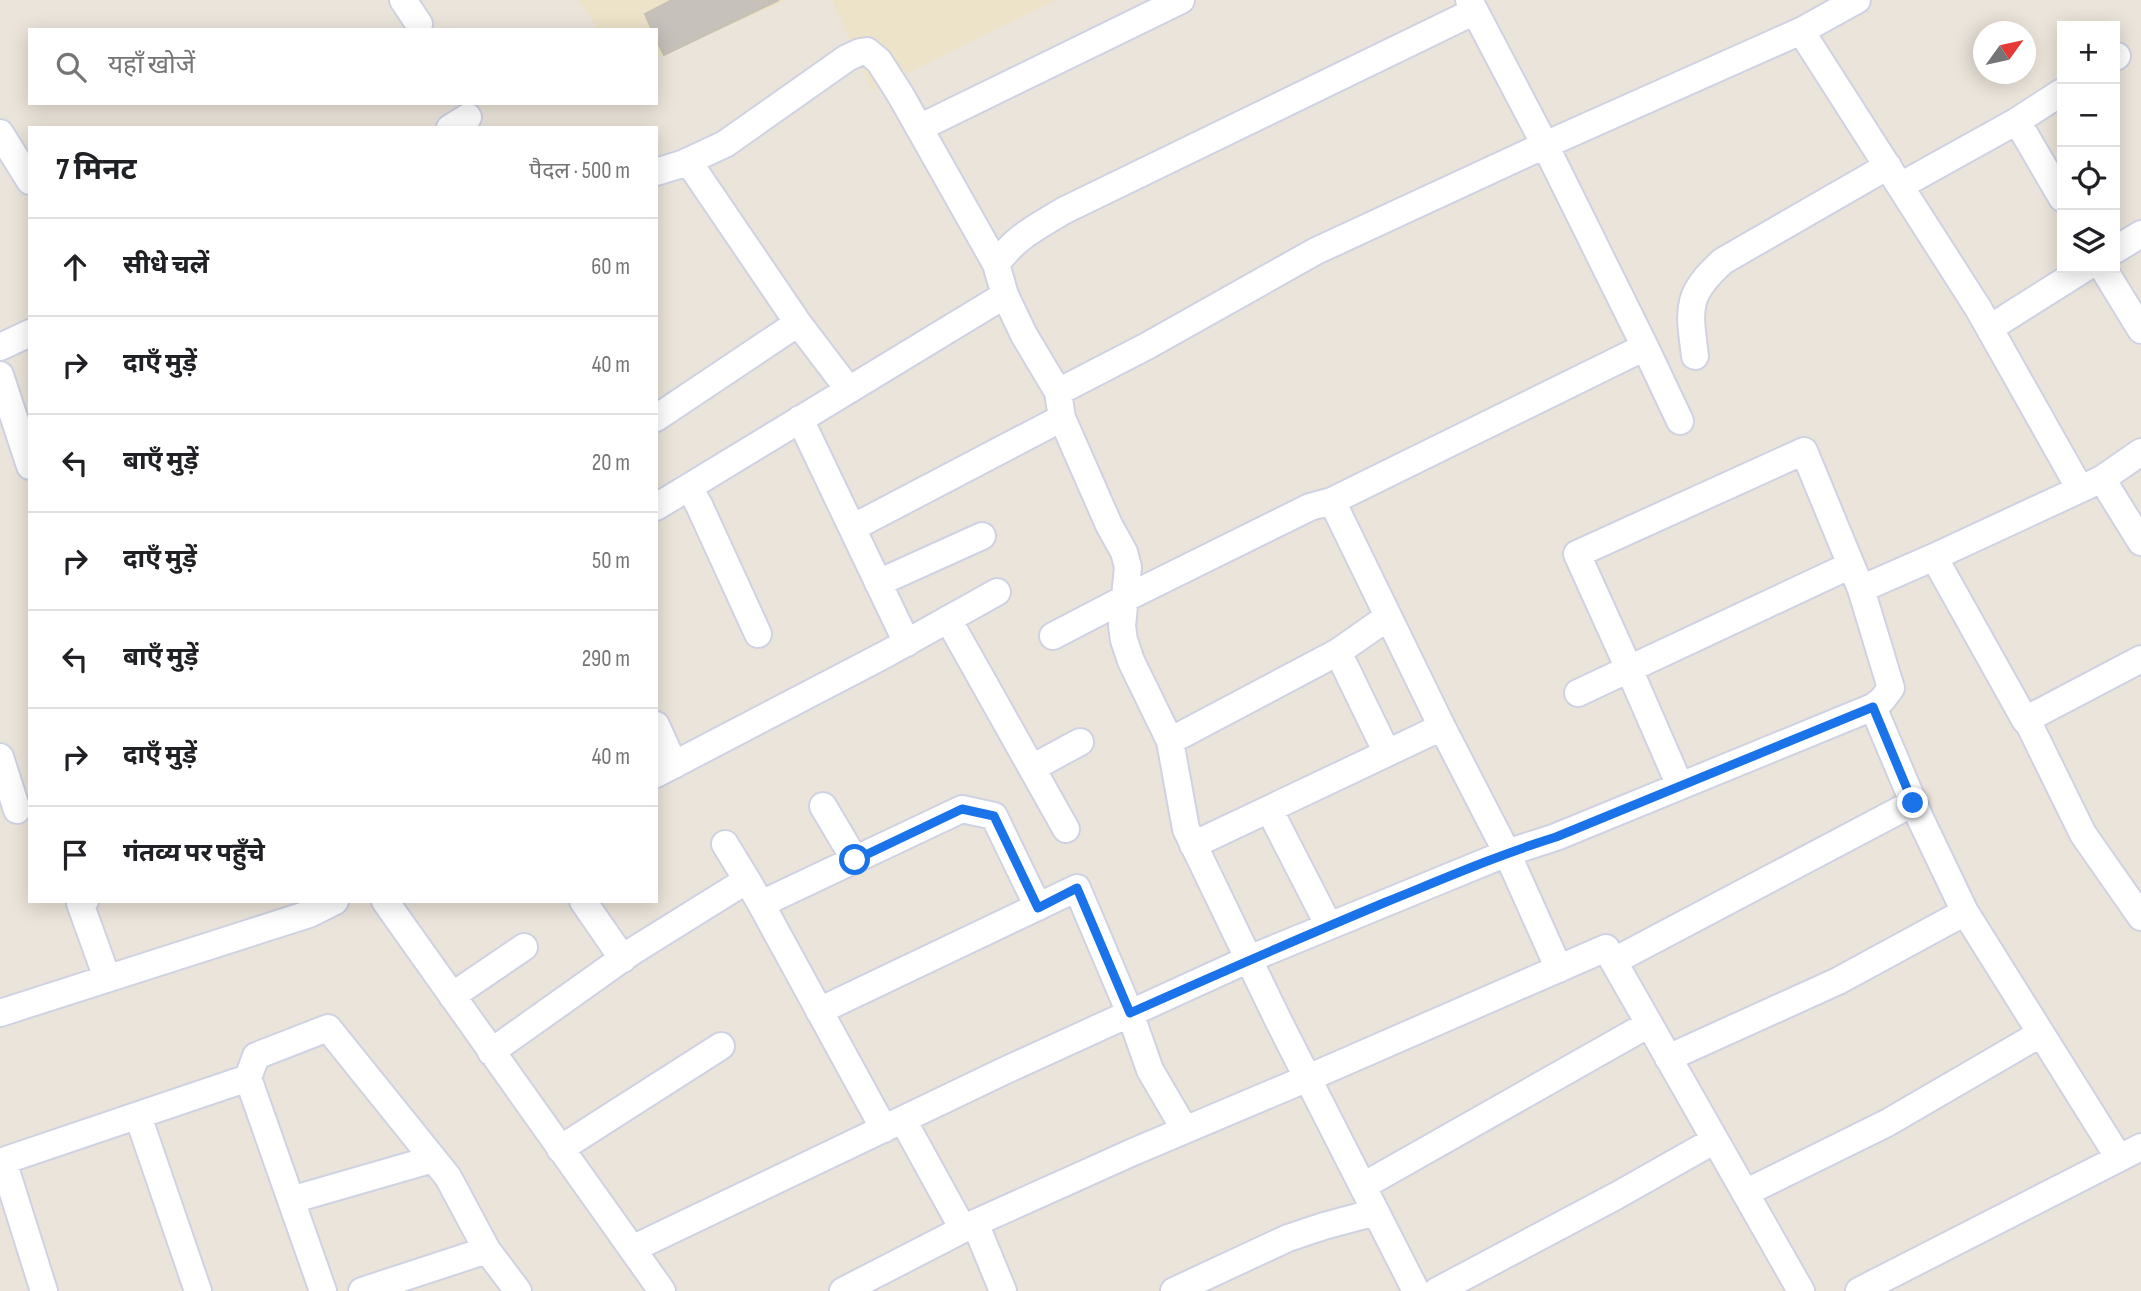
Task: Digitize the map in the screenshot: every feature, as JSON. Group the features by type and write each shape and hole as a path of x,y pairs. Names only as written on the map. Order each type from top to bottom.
{"street":[{"path":"403,0 419,24"},
{"path":"919,128 1181,0"},
{"path":"1058,392 1147,346 1316,251 1801,31 1857,0"},
{"path":"996,264 1008,247 1020,237 1063,211 1472,6 1545,145 1680,421"},
{"path":"1801,31 2091,484 2141,542"},
{"path":"658,171 725,144 847,58 867,51 879,61 996,264 1004,295 1058,392 1062,418 1104,514 1124,552 1128,567 1122,626 1131,661 1170,741 1186,829 1416,1291"},
{"path":"1695,356 1690,317 1695,294 1703,278 1723,261 1894,176 2017,121 2057,95"},
{"path":"2017,121 2057,189"},
{"path":"0,133 28,178"},
{"path":"688,161 798,323 849,390"},
{"path":"2120,247 2141,234"},
{"path":"1990,328 2077,273"},
{"path":"2107,273 2141,330"},
{"path":"658,505 1004,295"},
{"path":"658,417 798,323"},
{"path":"0,347 28,334"},
{"path":"1053,636 1124,598 1310,508 1332,501 1645,347"},
{"path":"0,375 28,460"},
{"path":"852,528 1062,418"},
{"path":"800,419 906,643"},
{"path":"632,1249 1249,959 1507,853 1556,837 1873,707 1891,688 1861,589 1804,452 1577,554 1680,786"},
{"path":"1861,589 2091,484 2141,453"},
{"path":"689,487 758,634"},
{"path":"1332,501 1442,727 1507,853 1559,969"},
{"path":"878,583 982,536"},
{"path":"1934,557 2029,724 2083,834 2141,917"},
{"path":"1578,693 1851,565"},
{"path":"658,735 665,769 906,643 997,592"},
{"path":"1170,741 1338,652 1388,617"},
{"path":"948,619 1066,829"},
{"path":"1338,652 1387,753"},
{"path":"2025,720 2141,659"},
{"path":"1859,1291 2130,1153 2040,1034 1965,912 1913,803 1873,707"},
{"path":"1193,845 1442,727"},
{"path":"1032,768 1080,742"},
{"path":"0,757 16,810"},
{"path":"1614,961 1913,803"},
{"path":"823,806 855,860"},
{"path":"761,904 962,809 994,816 1038,908"},
{"path":"1269,809 1329,926"},
{"path":"726,844 819,1011 894,1124 969,1226 1003,1291"},
{"path":"491,1052 623,959 747,880"},
{"path":"819,1011 1077,888 1130,1013 1150,1070 1185,1130"},
{"path":"80,903 107,978"},
{"path":"0,1013 309,914 331,903"},
{"path":"386,903 662,1291"},
{"path":"584,903 623,959"},
{"path":"1668,1058 1838,981 1965,912"},
{"path":"452,996 524,947"},
{"path":"843,1291 969,1226 1606,948 1801,1291"},
{"path":"1363,1186 1649,1024"},
{"path":"323,1291 248,1078 256,1056 328,1028 448,1177 487,1250 518,1291"},
{"path":"1745,1193 1887,1123 2040,1034"},
{"path":"560,1149 722,1046"},
{"path":"44,1291 1,1161 248,1078"},
{"path":"138,1116 198,1291"},
{"path":"1437,1291 1715,1140"},
{"path":"291,1200 433,1159"},
{"path":"1174,1291 1288,1238 1376,1212"},
{"path":"369,1290 487,1250"}],"shaded area":[{"path":"579,0 787,0 658,57 658,28 598,28"},
{"path":"832,0 1056,0 872,91"}],"building":[{"path":"672,0 779,0 664,55 658,43 658,28 651,28 645,14"}],"route":[{"path":"855,860 962,809 994,816 1038,908 1077,888 1130,1013 1329,926 1507,853 1556,837 1873,707 1913,803"}]}
